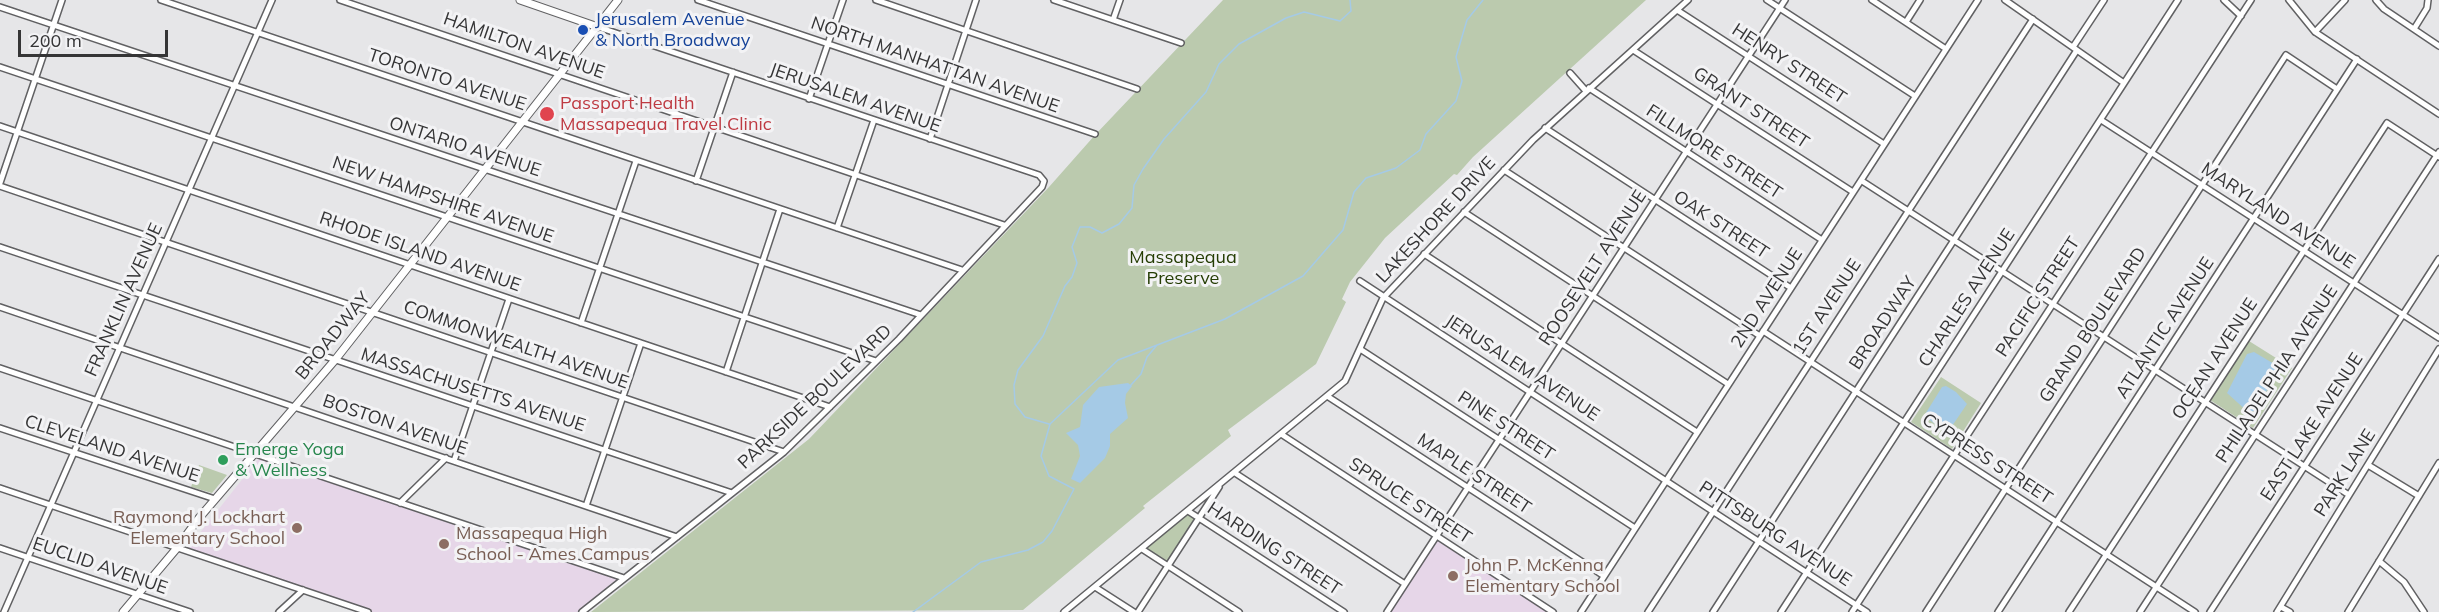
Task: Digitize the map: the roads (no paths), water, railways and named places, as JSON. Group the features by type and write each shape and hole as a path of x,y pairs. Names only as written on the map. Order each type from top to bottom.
{"main road":[{"name":"JERUSALEM AVENUE","path":"520,0 598,27"},
{"name":"BROADWAY","path":"123,612 215,499 335,360 618,0"}],"street":[{"path":"0,184 62,0"},
{"name":"TORONTO AVENUE","path":"161,0 523,120 962,270"},
{"name":"FRANKLIN AVENUE","path":"4,611 272,0"},
{"name":"HAMILTON AVENUE","path":"340,0 1004,225"},
{"name":"NORTH MANHATTAN AVENUE","path":"698,0 1095,134"},
{"path":"809,99 843,0"},
{"path":"876,0 1137,89"},
{"path":"930,139 976,0"},
{"path":"1054,0 1181,43"},
{"path":"1113,20 1120,0"},
{"name":"LAKESHORE DRIVE","path":"1064,612 1345,381 1385,296 1545,128 1688,0"},
{"path":"1767,0 1915,96"},
{"name":"ROOSEVELT AVENUE","path":"1387,612 1785,0"},
{"path":"1872,0 1946,49"},
{"path":"1906,22 1920,0"},
{"name":"2ND AVENUE","path":"1581,612 1978,0"},
{"path":"2005,0 2124,83"},
{"name":"BROADWAY","path":"1713,612 1954,240 2104,0"},
{"name":"CHARLES AVENUE","path":"1781,612 2178,0"},
{"path":"2224,0 2241,16"},
{"name":"PACIFIC STREET","path":"1852,612 2251,0"},
{"path":"2289,0 2315,32 2439,114"},
{"path":"2315,32 2345,0"},
{"path":"2376,0 2384,9 2439,46"},
{"path":"2414,29 2427,8 2428,0"},
{"name":"ONTARIO AVENUE","path":"0,7 921,315"},
{"name":"HENRY STREET","path":"1677,10 1884,144"},
{"name":"1ST AVENUE","path":"1647,612 2032,19"},
{"name":"JERUSALEM AVENUE","path":"598,27 1039,175 1043,179"},
{"name":"GRANT STREET","path":"1633,50 1853,192"},
{"name":"GRAND BOULEVARD","path":"1926,612 2286,56 2337,90"},
{"name":"ATLANTIC AVENUE","path":"1998,612 2357,59"},
{"name":"NEW HAMPSHIRE AVENUE","path":"0,67 876,361"},
{"path":"696,181 733,72"},
{"name":"FILLMORE STREET","path":"1570,73 1588,90 1822,240"},
{"path":"837,228 874,120"},
{"name":"MARYLAND AVENUE","path":"2101,120 2439,338"},
{"name":"OCEAN AVENUE","path":"2069,612 2387,123 2438,154"},
{"name":"RHODE ISLAND AVENUE","path":"0,126 830,407"},
{"name":"OAK STREET","path":"1545,128 1791,288"},
{"name":"PHILADELPHIA AVENUE","path":"2140,612 2438,154"},
{"path":"581,323 636,160"},
{"name":"CYPRESS STREET","path":"1504,170 1761,334 1810,362 2195,612"},
{"name":"PARKSIDE BOULEVARD","path":"582,612 784,452 921,315 1042,187 1043,179"},
{"path":"1862,180 2349,495"},
{"name":"COMMONWEALTH AVENUE","path":"0,184 784,452"},
{"path":"726,372 780,209"},
{"path":"1464,212 1728,384"},
{"name":"MASSACHUSETTS AVENUE","path":"0,247 732,493"},
{"path":"1424,254 1697,432"},
{"name":"EAST LAKE AVENUE","path":"2211,612 2439,259"},
{"name":"JERUSALEM AVENUE","path":"1360,280 1666,480"},
{"path":"454,461 509,298"},
{"name":"BOSTON AVENUE","path":"0,308 677,537"},
{"path":"586,506 641,343"},
{"name":"PINE STREET","path":"1360,349 1635,528"},
{"name":"PARK LANE","path":"2279,609 2439,349"},
{"path":"0,368 624,578"},
{"name":"MAPLE STREET","path":"1327,396 1604,576"},
{"name":"CLEVELAND AVENUE","path":"0,428 215,499"},
{"name":"SPRUCE STREET","path":"1281,434 1553,612"},
{"path":"400,503 446,458"},
{"path":"2348,612 2439,463"},
{"path":"2368,465 2419,496"},
{"path":"1235,473 1405,584"},
{"name":"PITTSBURG AVENUE","path":"1666,480 1867,612"},
{"path":"1095,586 1136,612 1221,483"},
{"path":"0,488 368,612"},
{"name":"HARDING STREET","path":"1188,511 1344,612"},
{"name":"EUCLID AVENUE","path":"0,548 190,612"},
{"path":"1142,549 1239,612"},
{"path":"2379,561 2404,582 2424,612"},
{"path":"279,612 303,590"},
{"path":"2279,609 2290,612"}],"water":[{"path":"2254,352 2281,368 2254,411 2248,412 2227,393 2247,354"},
{"path":"1128,383 1132,386 1126,394 1128,418 1110,434 1110,446 1105,458 1080,483 1071,479 1080,456 1078,445 1066,433 1080,427 1083,405 1099,387"},
{"path":"1946,386 1956,392 1967,404 1950,429 1945,431 1924,416 1942,387"}],"waterway":[{"path":"1049,424 1025,417 1015,404 1014,385 1018,370 1043,336 1065,286 1072,277 1077,263 1072,247 1080,227 1090,227 1102,233 1119,224 1132,208 1134,185 1143,169 1164,139 1206,92 1219,64 1239,44 1286,18 1304,12 1340,21 1351,11 1350,0"},
{"path":"913,612 981,562 1028,550 1043,542 1052,531 1074,489 1049,476 1041,456 1050,424 1118,360 1225,319 1303,276 1343,230 1354,192 1366,178 1396,168 1420,150 1426,134 1456,101 1462,81 1456,57 1467,20 1483,0"},
{"path":"1130,386 1141,374 1147,357 1157,345"}],"place":[{"name":"Jerusalem Avenue & North Broadway","path":"583,30"},
{"name":"Passport Health Massapequa Travel Clinic","path":"547,114"},
{"name":"Emerge Yoga & Wellness","path":"223,460"},
{"name":"Raymond J. Lockhart Elementary School","path":"297,528"},
{"name":"Massapequa High School - Ames Campus","path":"444,544"},
{"name":"John P. McKenna Elementary School","path":"1453,576"}],"park label":[{"name":"Massapequa Preserve","path":"1183,268"}]}
